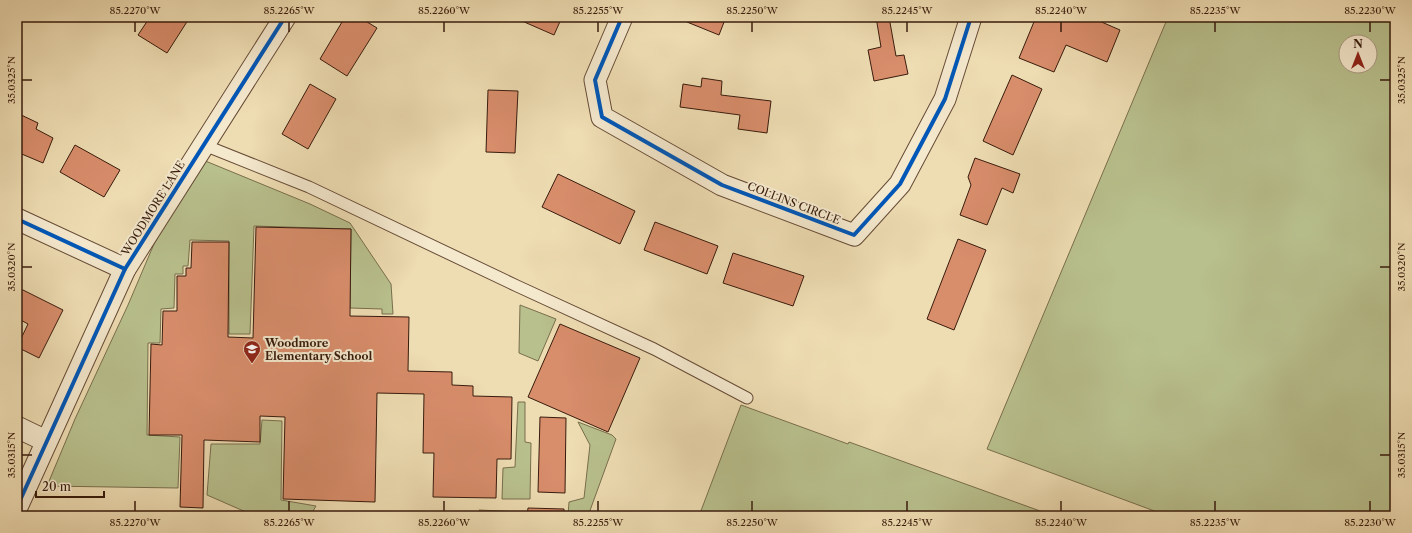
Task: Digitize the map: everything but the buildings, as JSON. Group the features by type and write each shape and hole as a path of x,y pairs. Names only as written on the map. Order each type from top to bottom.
{"street":[{"name":"WOODMORE LANE","path":"17,507 125,269 284,17"},
{"name":"COLLINS CIRCLE","path":"622,17 595,80 602,117 722,185 854,235 900,184 945,99 971,17"},
{"path":"17,219 125,269"},
{"path":"17,427 46,441"}],"lane":[{"path":"204,145 309,187 517,286 654,349 747,398"}],"green space":[{"path":"1168,17 1395,17 1395,516 1168,516 987,449"},
{"path":"203,160 310,204 350,223 391,284 393,314 382,314 382,309 350,308 351,229 254,226 250,334 229,334 229,241 190,240 188,266 183,266 183,274 175,274 174,308 161,309 160,343 148,343 147,435 180,437 178,488 47,486 75,419 128,305 154,244"},
{"path":"520,305 556,319 538,361 519,353"},
{"path":"518,402 525,402 525,442 531,443 530,499 502,499 503,468 515,467"},
{"path":"741,405 848,444 849,442 1054,516 699,516"},
{"path":"262,420 282,421 281,500 316,506 310,516 255,516 207,495 211,444 260,444"},
{"path":"578,422 612,435 616,439 588,516 568,516 569,502 584,498 590,445"},
{"path":"479,510 521,512 521,516 482,516"}],"waterway":[{"path":"1392,516 1395,508"}],"cycle path":[{"path":"17,507 125,269 285,17"},
{"path":"622,17 595,80 602,117 722,185 854,235 900,184 945,99 971,17"},
{"path":"17,219 125,269"}],"place":[{"name":"Woodmore Elementary School","path":"252,364"}]}
